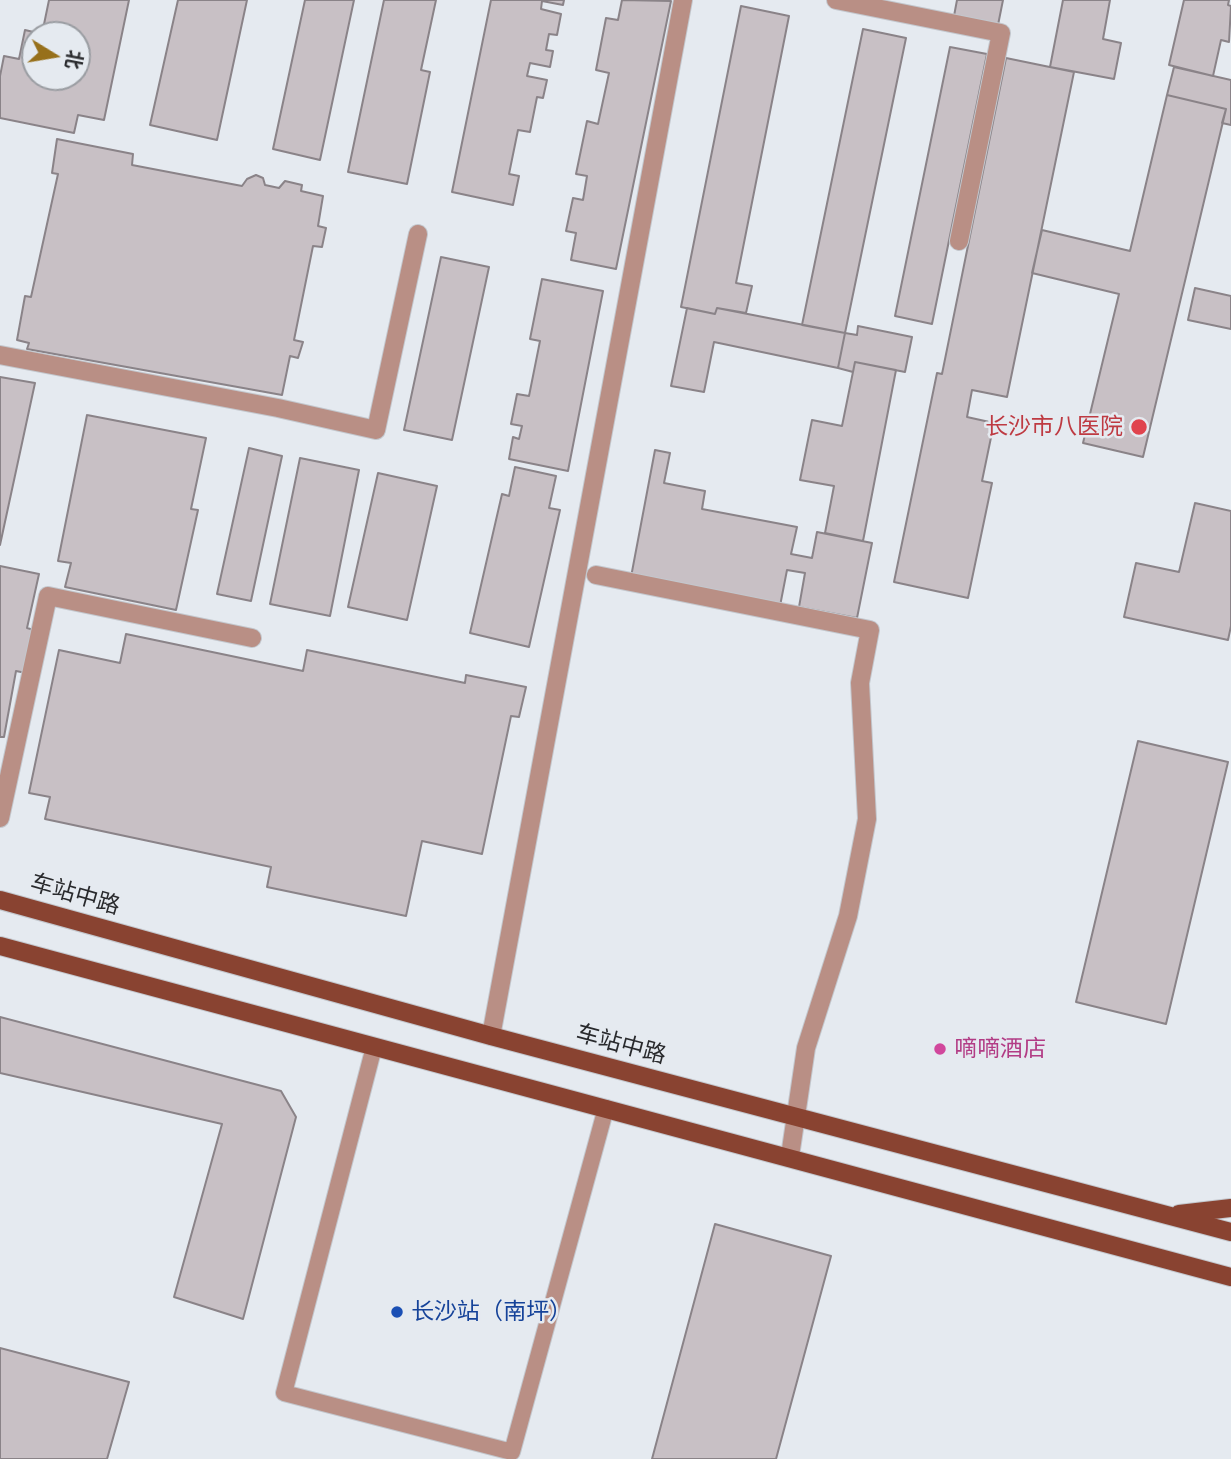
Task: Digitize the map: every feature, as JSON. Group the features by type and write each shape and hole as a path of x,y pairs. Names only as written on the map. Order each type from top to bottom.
{"main road":[{"name":"车站中路","path":"0,900 491,1036 1231,1232"},
{"path":"0,946 790,1156 1231,1277"},
{"path":"1166,1215 1231,1208"}],"street":[{"path":"491,1036 683,0"},
{"path":"836,0 1001,33 959,241"},
{"path":"0,355 278,408 376,430 418,234"},
{"path":"596,575 870,631 860,683 867,819 848,916 806,1048 798,1118 790,1156"},
{"path":"0,818 48,596 252,638"}],"lane":[{"path":"374,1047 284,1394 512,1452 606,1108"}],"building":[{"path":"49,0 129,0 104,120 78,115 74,133 0,118 0,76 4,56 19,59 21,49 21,91 91,91 91,21 45,21"},
{"path":"178,0 247,0 217,140 150,125"},
{"path":"305,0 354,0 320,160 273,149"},
{"path":"384,0 436,0 421,70 430,72 407,184 348,172"},
{"path":"491,0 564,0 563,5 542,1 541,9 561,14 557,35 549,34 546,50 553,51 550,67 530,63 527,76 547,80 543,98 537,97 530,132 518,130 509,174 519,176 513,205 452,192"},
{"path":"622,0 671,1 616,269 571,260 576,233 566,231 573,198 583,200 587,176 576,174 587,121 598,124 609,73 596,70 606,18 618,20"},
{"path":"957,0 1003,0 998,25 954,16"},
{"path":"1063,0 1110,0 1103,39 1121,43 1114,79 1050,67"},
{"path":"1184,0 1229,0 1229,42 1221,40 1213,76 1169,65"},
{"path":"741,6 789,16 736,283 752,286 746,313 717,308 715,314 681,307"},
{"path":"863,29 906,38 845,333 802,325"},
{"path":"950,47 987,54 932,324 895,316"},
{"path":"1006,58 1074,72 1007,397 972,390 967,417 994,423 982,481 992,483 968,598 894,582 937,373 942,374"},
{"path":"1174,67 1231,80 1231,125 1222,123 1226,109 1167,95"},
{"path":"1167,95 1226,109 1143,457 1083,443 1119,294 1032,273 1042,230 1130,251"},
{"path":"57,139 133,154 132,165 242,186 247,179 256,175 263,178 265,185 279,188 285,181 302,185 301,191 323,196 318,226 326,228 322,247 313,246 294,340 303,342 298,358 290,356 282,395 27,349 29,343 17,340 25,296 31,297 58,174 52,173"},
{"path":"441,257 489,267 452,440 404,430"},
{"path":"542,279 603,291 568,471 509,459 513,437 519,439 522,426 511,424 517,394 529,396 540,341 530,339"},
{"path":"1195,288 1231,296 1231,329 1188,320"},
{"path":"687,308 715,314 717,308 845,333 838,368 714,342 704,392 671,386"},
{"path":"858,326 912,337 905,372 855,362 853,372 838,368 845,333 857,335"},
{"path":"855,362 896,370 863,541 825,533 834,486 800,480 812,420 842,426"},
{"path":"0,377 35,383 0,545"},
{"path":"87,415 206,438 191,509 198,510 176,610 65,587 71,563 58,561"},
{"path":"249,448 282,456 251,601 217,594"},
{"path":"655,450 670,453 664,483 705,491 702,509 797,527 791,554 812,558 817,532 872,543 857,618 799,607 805,573 787,570 780,606 631,577"},
{"path":"300,458 359,470 330,616 270,604"},
{"path":"515,467 556,476 549,508 560,510 529,647 470,633 502,494 509,496"},
{"path":"378,473 437,486 407,620 348,607"},
{"path":"1195,503 1231,511 1231,626 1228,640 1124,617 1136,563 1179,572"},
{"path":"0,566 39,574 27,628 34,630 26,673 16,671 4,737 0,737"},
{"path":"126,634 303,671 307,650 465,683 466,675 526,687 519,717 511,716 482,854 422,841 406,916 267,887 271,867 45,819 50,797 29,793 59,650 120,663"},
{"path":"1138,741 1228,762 1166,1024 1076,1002"},
{"path":"0,1017 281,1091 296,1117 243,1319 174,1297 222,1124 0,1073"},
{"path":"715,1224 831,1256 776,1459 652,1459"},
{"path":"0,1348 129,1382 107,1459 0,1459"}],"place":[{"name":"长沙市八医院","path":"1139,427"},
{"name":"嘀嘀酒店","path":"940,1049"},
{"name":"长沙站（南坪）","path":"397,1312"}]}
